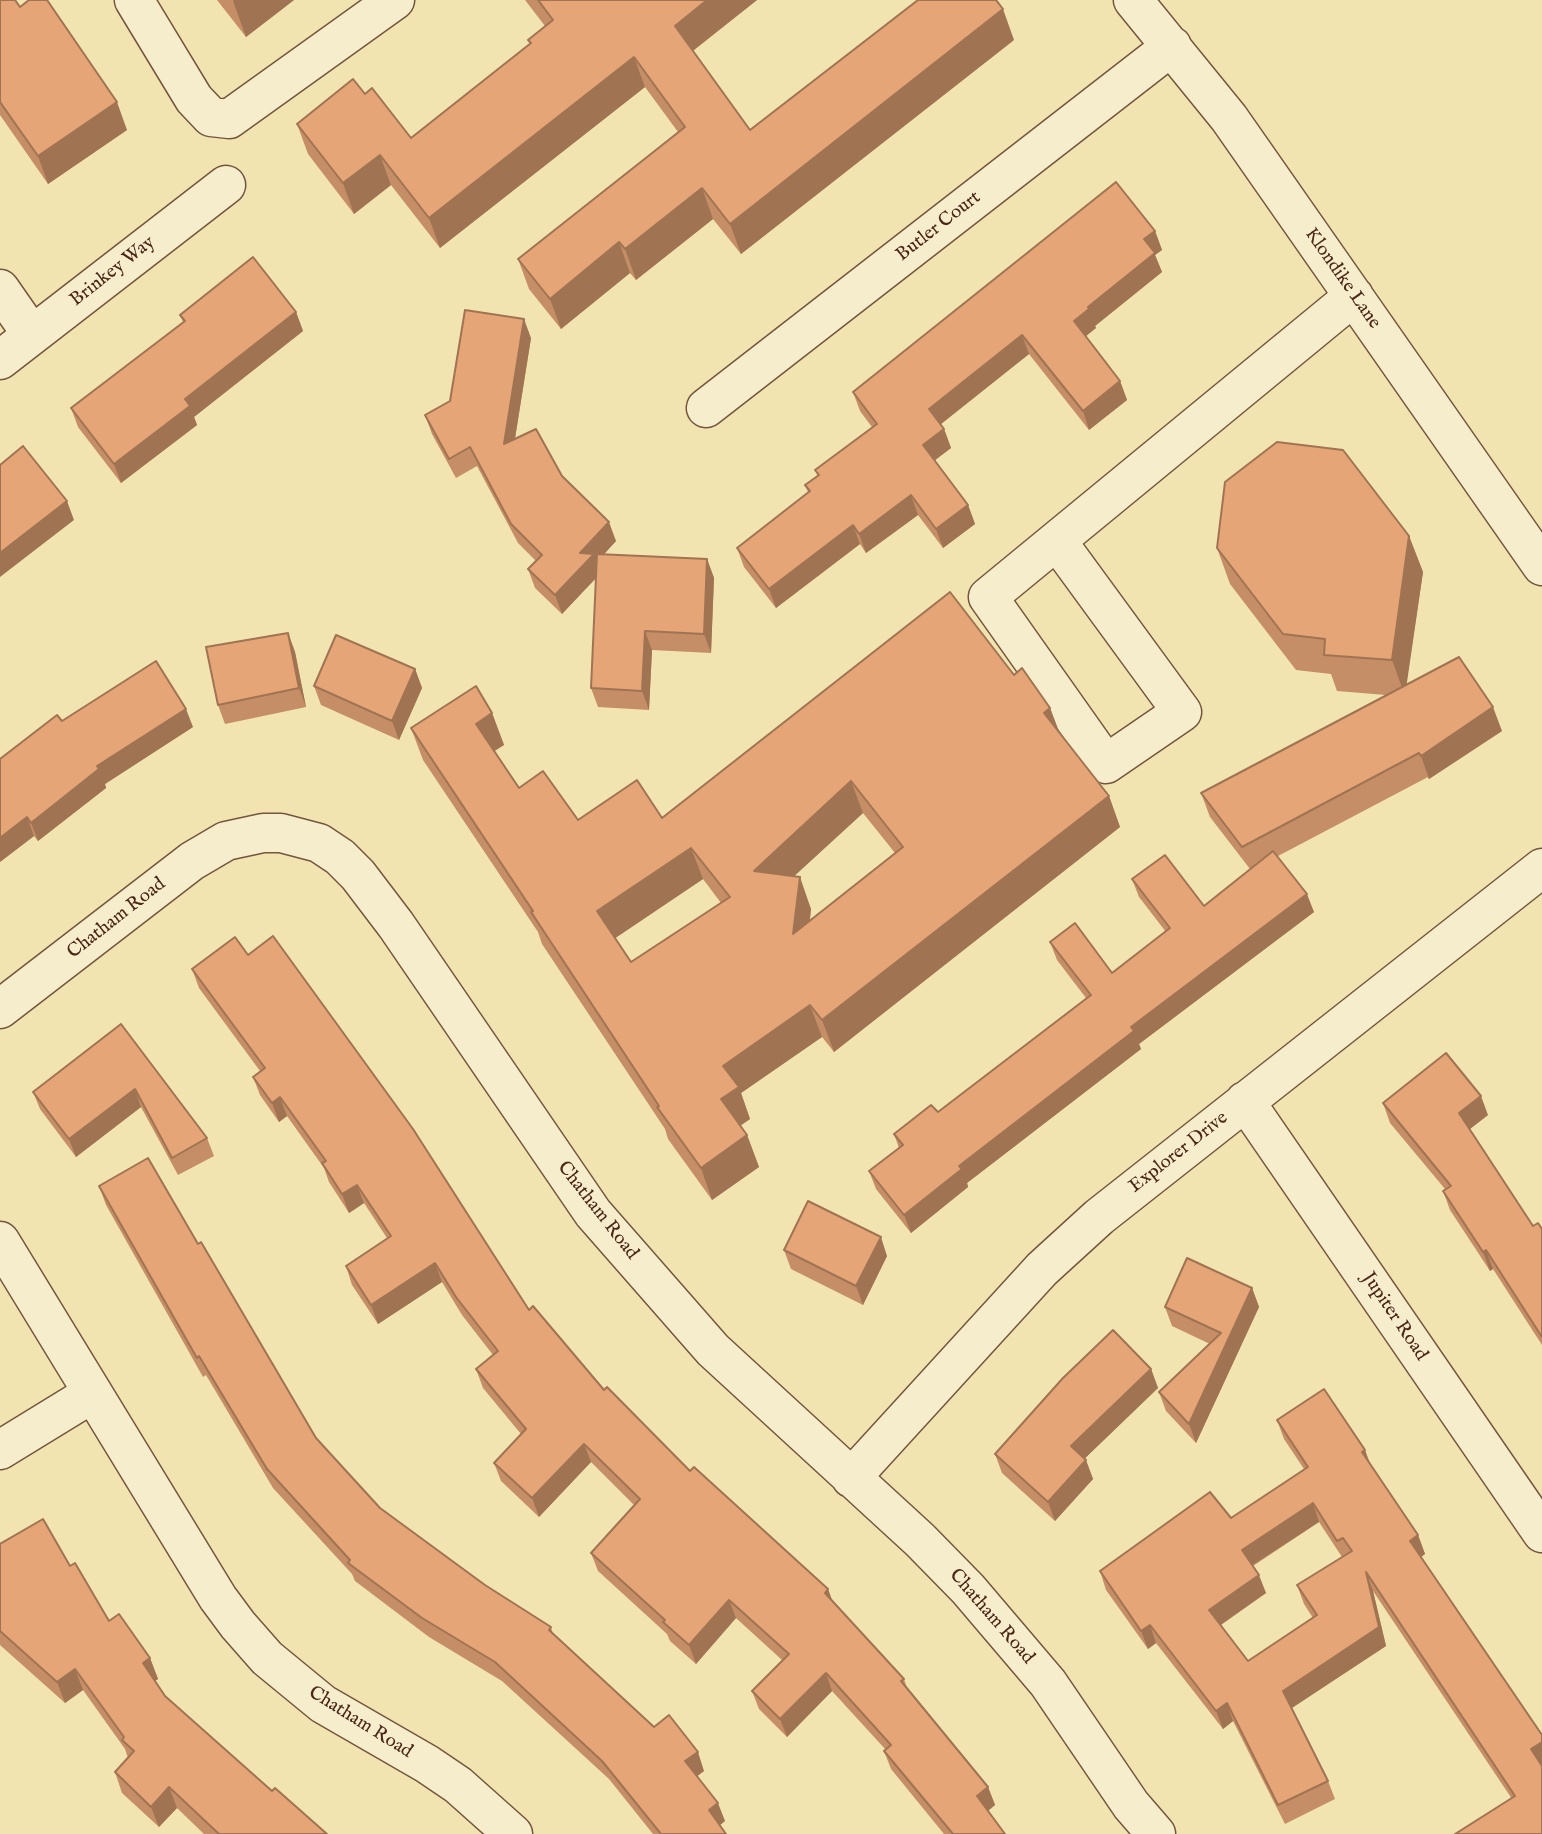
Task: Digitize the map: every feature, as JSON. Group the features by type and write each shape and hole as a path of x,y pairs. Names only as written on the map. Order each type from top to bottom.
{"street":[{"path":"134,0 194,99 211,117 229,119 395,0"},
{"name":"Klondike Lane","path":"1133,0 1229,118 1542,566"},
{"name":"Butler Court","path":"706,408 1172,46"},
{"name":"Brinkey Way","path":"0,360 226,185"},
{"path":"0,289 32,335"},
{"path":"1057,541 1182,712 1106,764 988,597 1354,296"},
{"name":"Chatham Road","path":"0,1009 192,861 226,841 263,833 281,833 319,843 340,856 358,874 396,925 593,1213 713,1350 920,1540 968,1589 1048,1683 1131,1805 1156,1834"},
{"name":"Explorer Drive","path":"851,1478 1042,1269 1099,1217 1542,868"},
{"name":"Jupiter Road","path":"1245,1101 1542,1533"},
{"name":"Chatham Road","path":"0,1241 218,1598 267,1658 323,1704 458,1785 513,1834"},
{"path":"0,1450 93,1393"}],"building":[{"path":"0,0 15,0 20,7 29,0 47,0 117,102 38,156 0,102"},
{"path":"538,0 707,0 675,26 750,130 918,0 996,0 1003,9 730,224 702,188 625,249 619,242 550,299 518,259 685,127 634,57 429,218 380,155 343,183 297,124 353,79 365,94 372,88 411,138 531,43 528,40 553,20"},
{"path":"1116,182 1155,231 1144,239 1155,253 1074,321 1120,381 1083,411 1022,335 929,409 944,429 923,445 968,505 936,529 911,495 859,534 853,525 769,589 737,548 810,491 805,485 819,475 815,470 877,424 853,392"},
{"path":"253,257 296,312 185,399 190,406 114,464 71,408 185,321 180,315"},
{"path":"465,310 524,319 504,444 536,429 562,476 609,522 580,553 594,554 555,595 528,569 542,555 511,524 470,447 449,459 425,415 450,401"},
{"path":"1277,442 1343,450 1409,536 1392,660 1324,655 1325,639 1283,634 1217,548 1225,482"},
{"path":"23,446 67,501 0,553 0,465"},
{"path":"597,554 707,559 704,634 645,631 642,691 591,688"},
{"path":"950,592 1014,675 1022,668 1050,708 1044,713 1109,796 822,1020 810,1005 723,1066 739,1087 721,1099 747,1135 701,1168 657,1107 659,1106 531,912 533,911 411,728 476,686 492,713 476,724 519,788 543,771 578,820 637,780 662,818","holes":["851,781 903,847 793,934 800,877 754,871","691,848 730,897 631,962 597,911"]},
{"path":"288,633 299,688 218,705 206,647"},
{"path":"336,635 415,669 392,721 314,686"},
{"path":"1459,657 1493,707 1421,756 1419,753 1242,847 1201,793"},
{"path":"156,661 186,709 97,766 99,769 31,823 27,817 0,838 0,759 57,715 62,721"},
{"path":"1273,851 1307,894 1131,1027 1134,1031 959,1166 962,1169 904,1215 869,1171 903,1145 894,1134 931,1105 938,1112 1091,995 1050,942 1075,923 1112,973 1170,928 1132,879 1165,855 1204,906"},
{"path":"273,936 413,1129 529,1310 533,1306 604,1390 607,1387 690,1471 694,1467 828,1589 825,1593 904,1679 901,1681 988,1787 977,1796 1005,1834 953,1834 884,1751 891,1745 826,1673 780,1719 752,1691 789,1654 729,1600 689,1645 663,1622 665,1620 591,1553 640,1499 584,1444 532,1498 494,1463 526,1429 476,1369 498,1351 456,1297 435,1263 371,1305 346,1266 391,1236 357,1185 342,1194 322,1163 326,1161 280,1097 272,1103 253,1077 265,1068 192,969 235,937 248,955"},
{"path":"121,1024 207,1138 172,1158 135,1089 69,1139 33,1092"},
{"path":"1446,1053 1481,1096 1459,1113 1533,1226 1538,1223 1542,1229 1542,1337 1486,1250 1483,1252 1443,1191 1451,1186 1383,1103"},
{"path":"148,1158 198,1244 201,1242 316,1438 380,1508 485,1585 551,1627 549,1630 654,1727 669,1715 698,1752 685,1761 718,1803 709,1810 726,1834 661,1834 602,1761 495,1662 422,1618 348,1563 350,1560 267,1469 199,1356 197,1358 99,1186"},
{"path":"808,1201 881,1237 856,1286 784,1250"},
{"path":"1187,1258 1252,1288 1189,1424 1159,1392 1221,1333 1165,1307"},
{"path":"1113,1330 1151,1369 1071,1446 1086,1460 1048,1502 995,1454 1063,1378"},
{"path":"1324,1389 1365,1450 1362,1452 1418,1535 1410,1541 1542,1735 1542,1742 1531,1749 1542,1766 1542,1834 1455,1834 1515,1796 1366,1572 1379,1627 1283,1691 1328,1781 1278,1805 1227,1703 1216,1711 1150,1625 1141,1631 1100,1571 1210,1492 1231,1518 1308,1467 1277,1420","holes":["1313,1503 1337,1541 1343,1538 1352,1551 1297,1585 1317,1615 1248,1661 1209,1610 1259,1575 1242,1550"]},
{"path":"43,1519 70,1566 75,1563 109,1621 119,1614 150,1658 143,1663 165,1696 272,1791 275,1788 327,1834 219,1834 169,1787 151,1807 115,1772 134,1751 122,1740 124,1737 75,1669 57,1682 0,1631 0,1544"}]}
